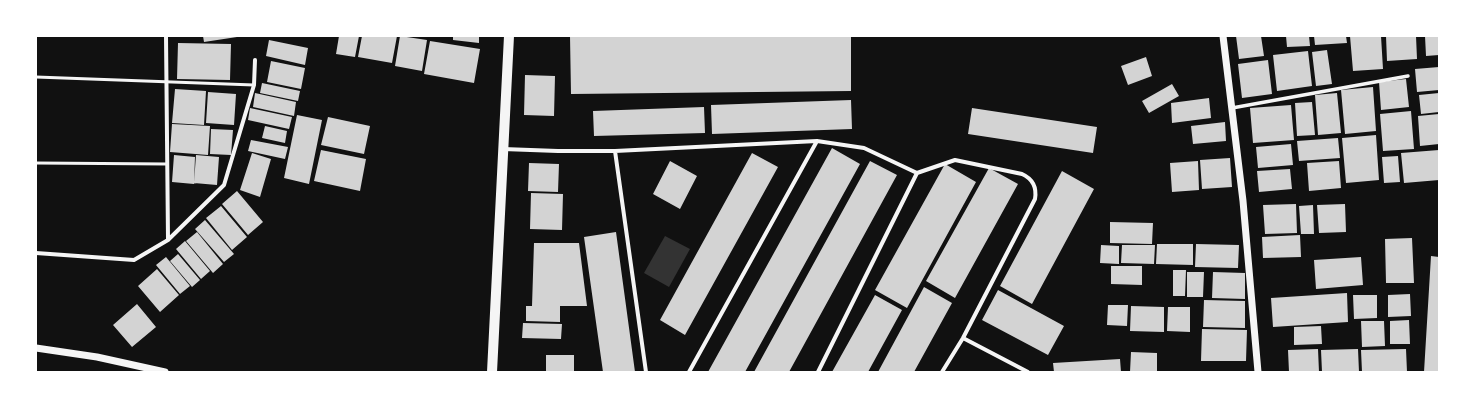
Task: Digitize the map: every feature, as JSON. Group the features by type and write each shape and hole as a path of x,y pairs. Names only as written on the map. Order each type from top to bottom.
{"main road":[{"path":"492,372 502,148 509,36"}],"street":[{"path":"166,36 168,240"},
{"path":"1223,36 1243,202 1258,372"},
{"path":"36,253 134,260 168,240 224,184 254,84 255,60"},
{"path":"1232,108 1408,76"},
{"path":"502,148 558,151 615,151 817,141 864,148 917,173 955,160 1022,174 1029,177 1034,184 1036,191 1035,199 963,338 942,372"},
{"path":"689,372 817,141"},
{"path":"615,151 646,372"},
{"path":"818,372 917,173"},
{"path":"963,338 1028,372"},
{"path":"36,348 97,356 165,372"}],"lane":[{"path":"36,77 254,84"},
{"path":"36,163 167,164"}],"shaded area":[{"path":"665,236 690,249 669,287 644,273"}],"building":[{"path":"203,36 237,36 237,37 204,42"},
{"path":"339,36 359,36 355,57 336,54"},
{"path":"362,36 397,36 392,63 358,57"},
{"path":"400,36 427,40 422,71 395,66"},
{"path":"453,36 479,36 479,43 453,40"},
{"path":"570,36 851,36 851,91 571,94"},
{"path":"1236,36 1261,36 1264,56 1239,59"},
{"path":"1286,36 1309,36 1310,46 1287,47"},
{"path":"1314,36 1346,36 1347,43 1315,45"},
{"path":"1350,36 1381,36 1383,69 1353,71"},
{"path":"1386,36 1416,36 1417,59 1387,61"},
{"path":"1425,36 1439,36 1439,55 1426,56"},
{"path":"269,40 308,48 305,65 266,56"},
{"path":"430,41 480,49 474,83 424,74"},
{"path":"178,43 231,44 230,80 177,79"},
{"path":"1327,50 1332,84 1316,86 1312,52"},
{"path":"1308,51 1312,86 1277,91 1273,55"},
{"path":"1146,57 1152,76 1128,85 1121,66"},
{"path":"1268,60 1272,94 1242,98 1238,64"},
{"path":"271,61 305,68 301,89 267,82"},
{"path":"1439,67 1439,90 1417,92 1415,69"},
{"path":"525,75 555,76 554,116 524,115"},
{"path":"1406,79 1409,107 1381,110 1379,82"},
{"path":"262,83 300,91 298,101 260,93"},
{"path":"1172,84 1179,96 1149,113 1142,101"},
{"path":"1373,87 1376,131 1345,134 1341,90"},
{"path":"175,89 206,91 204,125 172,123"},
{"path":"208,92 236,94 234,125 206,123"},
{"path":"255,93 296,102 294,116 253,107"},
{"path":"1337,93 1341,133 1318,135 1315,95"},
{"path":"1439,93 1439,112 1421,114 1419,95"},
{"path":"1209,98 1211,118 1172,123 1171,103"},
{"path":"851,100 852,129 712,134 711,105"},
{"path":"1312,102 1315,135 1297,136 1295,103"},
{"path":"1291,105 1294,140 1253,143 1250,108"},
{"path":"704,107 705,133 594,136 593,111"},
{"path":"250,108 292,117 289,129 248,120"},
{"path":"972,108 1097,127 1093,153 968,134"},
{"path":"1411,111 1414,149 1383,151 1380,114"},
{"path":"1439,114 1439,144 1420,146 1418,116"},
{"path":"297,115 322,120 309,184 284,178"},
{"path":"328,117 370,126 364,154 321,145"},
{"path":"1225,122 1226,141 1193,144 1191,126"},
{"path":"172,124 210,126 208,155 170,152"},
{"path":"265,126 287,131 285,143 262,138"},
{"path":"211,129 233,130 231,155 210,154"},
{"path":"1376,135 1379,180 1346,183 1342,138"},
{"path":"1338,138 1340,158 1299,161 1297,141"},
{"path":"251,140 288,147 285,159 248,151"},
{"path":"1291,144 1293,165 1258,168 1256,147"},
{"path":"832,148 860,164 745,372 708,372"},
{"path":"321,150 366,159 360,191 314,181"},
{"path":"1439,150 1439,180 1404,183 1401,153"},
{"path":"252,153 271,159 260,197 240,190"},
{"path":"752,153 778,167 685,335 660,320"},
{"path":"174,155 195,157 194,184 172,182"},
{"path":"196,155 219,157 217,185 194,183"},
{"path":"1398,156 1400,182 1384,183 1382,157"},
{"path":"1230,158 1232,187 1202,189 1200,160"},
{"path":"670,161 697,176 680,209 653,194"},
{"path":"870,161 897,175 789,372 754,372"},
{"path":"1198,161 1199,190 1172,192 1170,163"},
{"path":"1339,161 1341,188 1309,191 1307,163"},
{"path":"529,163 559,164 558,192 528,191"},
{"path":"945,164 976,182 907,308 875,290"},
{"path":"989,168 1018,184 955,298 926,281"},
{"path":"1290,169 1292,189 1259,192 1257,171"},
{"path":"1062,171 1094,189 1032,304 1000,286"},
{"path":"237,191 263,222 248,235 222,204"},
{"path":"531,193 563,194 562,230 530,229"},
{"path":"1296,204 1297,233 1265,234 1263,205"},
{"path":"1345,204 1346,232 1319,233 1317,205"},
{"path":"1313,205 1314,234 1301,234 1299,206"},
{"path":"221,206 247,237 232,250 206,218"},
{"path":"205,220 234,254 224,262 195,229"},
{"path":"1110,222 1153,223 1152,244 1110,243"},
{"path":"197,232 223,264 213,273 186,241"},
{"path":"616,232 635,372 603,372 584,237"},
{"path":"1300,235 1301,257 1263,258 1262,237"},
{"path":"1412,238 1414,283 1386,283 1385,239"},
{"path":"185,241 210,271 201,279 176,249"},
{"path":"534,243 579,243 587,306 560,306 560,322 526,321 526,306 532,306"},
{"path":"1157,244 1193,244 1193,265 1156,264"},
{"path":"1196,244 1239,245 1238,268 1195,267"},
{"path":"1101,245 1119,246 1119,264 1100,263"},
{"path":"1122,245 1155,245 1154,264 1121,263"},
{"path":"178,254 200,280 192,287 170,261"},
{"path":"1431,256 1439,257 1439,372 1424,372"},
{"path":"166,257 190,286 180,294 156,265"},
{"path":"1361,257 1363,285 1316,289 1314,260"},
{"path":"1111,266 1142,266 1142,285 1111,284"},
{"path":"157,269 179,295 160,312 138,286"},
{"path":"1173,270 1186,270 1185,296 1173,296"},
{"path":"1187,272 1204,272 1203,297 1187,297"},
{"path":"1213,272 1245,273 1245,299 1212,298"},
{"path":"924,287 952,303 914,372 878,372"},
{"path":"998,290 1064,326 1048,355 982,320"},
{"path":"1347,293 1348,322 1273,327 1271,298"},
{"path":"1410,294 1411,316 1388,317 1388,295"},
{"path":"875,295 902,310 868,372 832,372"},
{"path":"1353,295 1377,295 1377,318 1354,319"},
{"path":"1204,300 1245,301 1245,328 1203,327"},
{"path":"137,304 156,327 132,347 113,325"},
{"path":"1108,305 1128,305 1127,326 1107,325"},
{"path":"1131,306 1164,307 1164,332 1130,331"},
{"path":"1168,307 1190,307 1190,332 1167,331"},
{"path":"1409,320 1410,344 1390,344 1390,321"},
{"path":"1361,321 1384,321 1385,346 1362,347"},
{"path":"523,323 562,324 561,339 522,338"},
{"path":"1321,326 1322,344 1294,345 1294,327"},
{"path":"1202,329 1247,330 1246,361 1201,361"},
{"path":"1318,349 1319,372 1289,372 1288,350"},
{"path":"1358,349 1359,372 1322,372 1321,350"},
{"path":"1406,349 1407,372 1362,372 1361,350"},
{"path":"1131,352 1157,353 1157,372 1130,372"},
{"path":"546,355 574,355 574,372 546,372"},
{"path":"1120,359 1121,372 1054,372 1053,363"}]}
